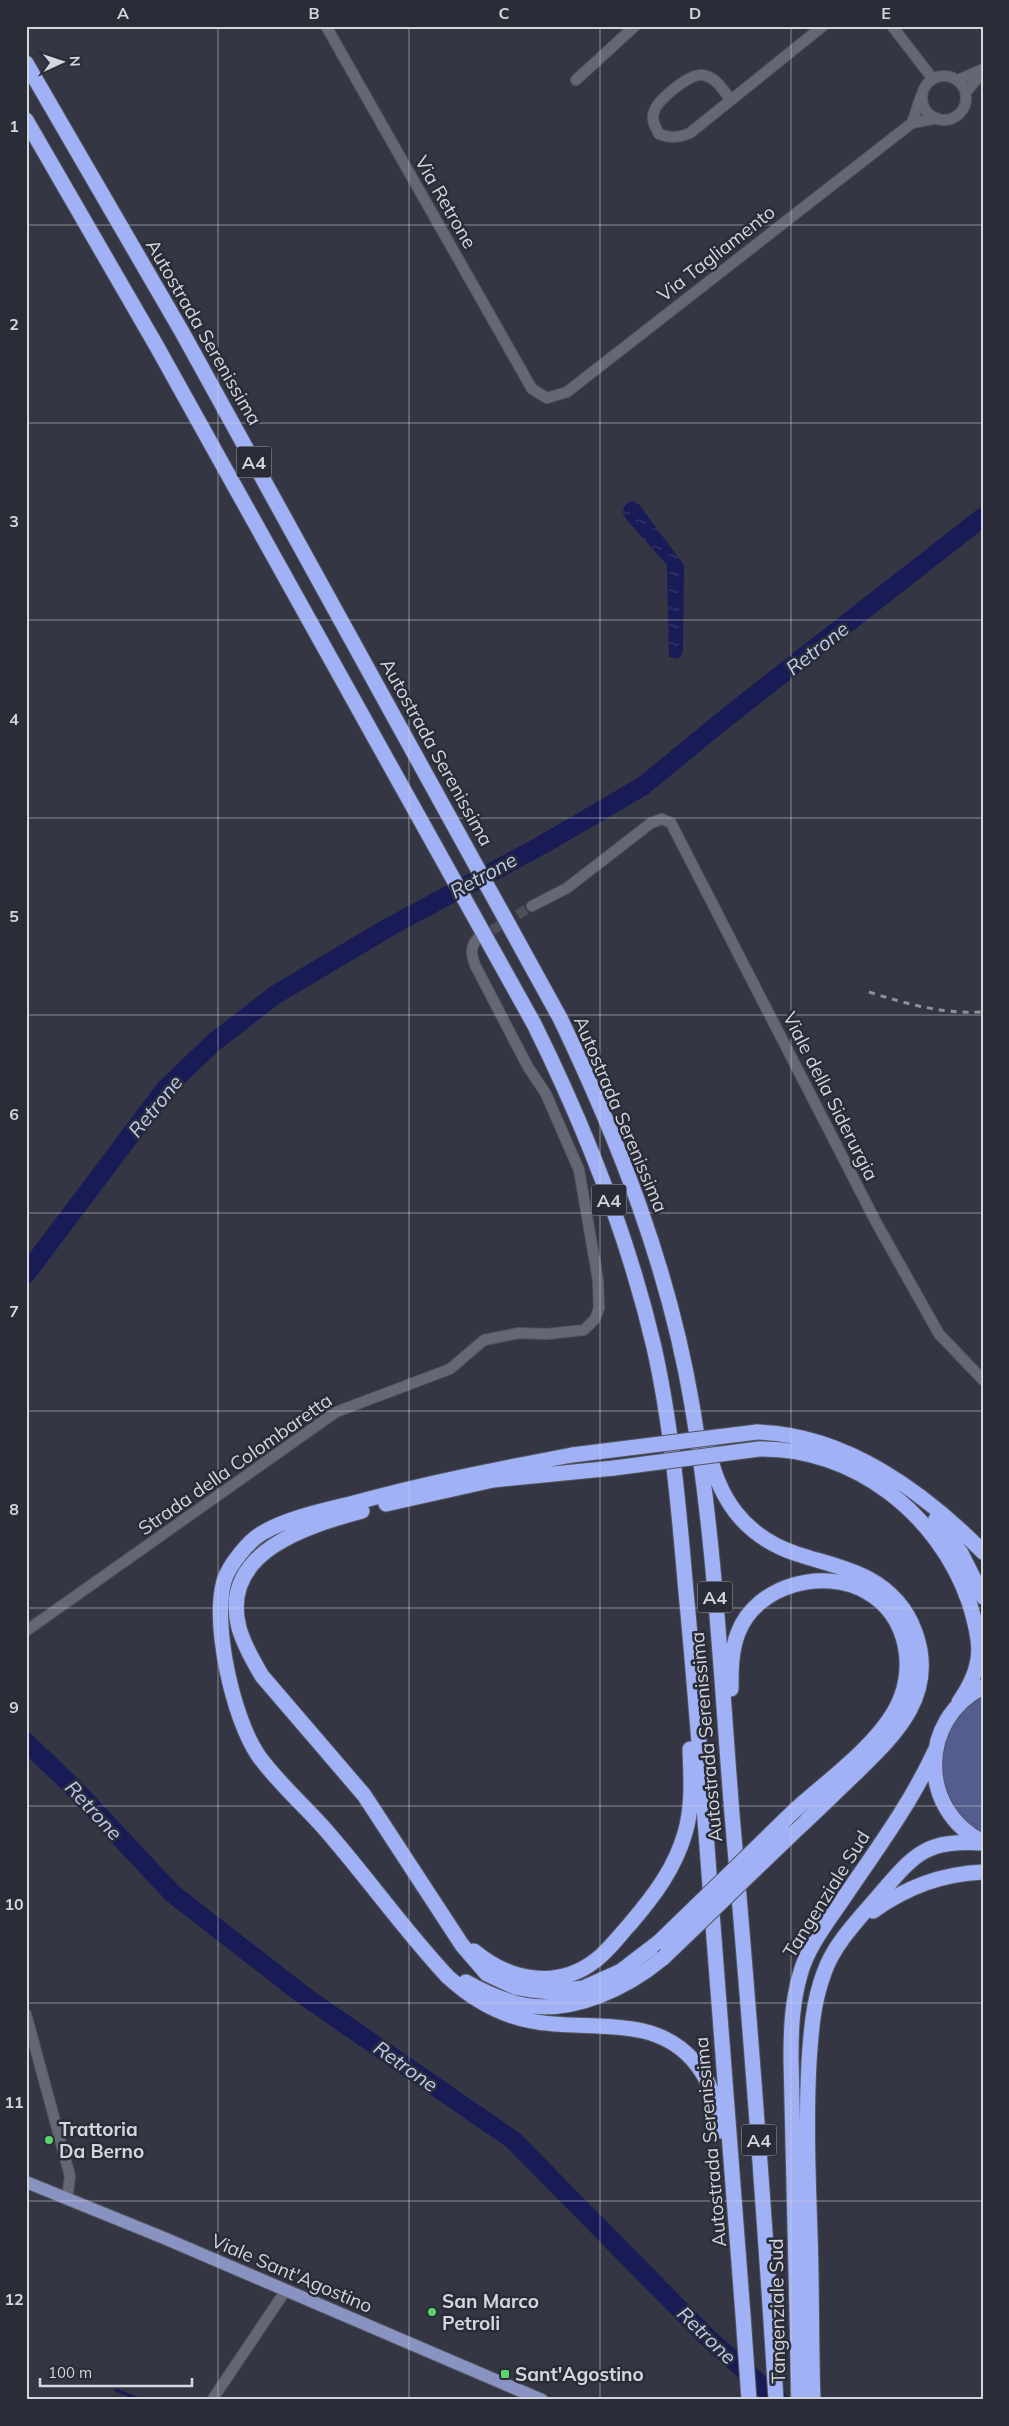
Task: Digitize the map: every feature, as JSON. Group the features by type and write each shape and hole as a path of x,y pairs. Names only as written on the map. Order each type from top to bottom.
{"highway":[{"name":"Autostrada Serenissima","path":"26,63 187,340 560,1018 588,1076 641,1206 676,1330 692,1403 706,1502 748,1998 776,2400"},
{"name":"Autostrada Serenissima","path":"26,120 156,345 548,1052 566,1090 611,1204 627,1252 653,1346 663,1394 679,1514 698,1725 742,2285 749,2400"},
{"path":"432,1960 452,1975 490,1994 524,2005 538,2006 572,2002 606,1993 640,1976 663,1958 884,1746 907,1718 920,1682 922,1663 918,1639 902,1607 881,1587 852,1571 797,1554 772,1543 746,1524 728,1503 713,1471 694,1370 678,1307 656,1237 641,1206"},
{"path":"746,2358 718,2113 711,2088 698,2066 679,2046 651,2032 624,2028 550,2024 518,2018 502,2012 464,1992 432,1960 324,1828 257,1754 239,1718 228,1675 219,1612 224,1580 243,1549 263,1532 300,1519 428,1483 572,1455 757,1432 790,1434 834,1446 867,1463 903,1486 945,1517 983,1552"},
{"path":"748,1998 743,1841 731,1694 731,1671 735,1643 742,1626 752,1610 778,1591 804,1583 846,1584 862,1589 877,1598 894,1618 901,1630 908,1655 906,1683 902,1697 886,1724 856,1755 795,1810 659,1942 634,1962 607,1979 583,1988 565,1991 532,1990 516,1988 487,1974 462,1944 364,1795 262,1676 249,1654 239,1627 237,1606 242,1584 256,1560 276,1542 316,1525 350,1514 494,1480 614,1468 759,1449 798,1452 828,1460 856,1472 902,1503 930,1531 960,1580 974,1618 980,1642 980,1654 974,1679 950,1714 938,1738 935,1751 935,1778 942,1800 958,1824 983,1843"},
{"path":"903,1486 946,1529 970,1568 983,1597"},
{"path":"442,1914 468,1945 495,1966 529,1978 558,1977 572,1974 597,1959 646,1906 668,1874 686,1833 691,1795 689,1726 681,1627 679,1514"},
{"path":"959,1702 968,1694 983,1687"},
{"name":"Tangenziale Sud","path":"813,2400 791,2058 792,2013 800,1974 815,1943 921,1782 935,1751"},
{"name":"Tangenziale Sud","path":"799,2400 812,2027 816,1996 824,1970 855,1923 915,1855 933,1846 957,1842 983,1843"},
{"path":"855,1923 893,1897 924,1882 957,1873 983,1872"}],"main road":[{"name":"Viale Sant'Agostino","path":"26,2182 164,2238 542,2400"}],"street":[{"name":"Via Retrone","path":"326,26 532,389 538,394"},
{"path":"576,80 635,26"},
{"path":"731,100 716,81 703,75 690,77 659,103 653,112 654,125 658,134 680,137 690,133 824,26"},
{"path":"892,26 933,79 924,91 912,124"},
{"name":"Via Tagliamento","path":"538,394 547,398 567,392 912,124 937,118 944,120 957,116 966,103 966,92 983,70"},
{"name":"Via Tagliamento","path":"933,79 948,76 958,80 983,70"},
{"path":"958,80 966,92"},
{"path":"924,91 924,105 928,112 937,118"},
{"name":"Viale della Siderurgia","path":"532,906 567,888 651,823 662,819 671,823 876,1222 939,1334 983,1380"},
{"name":"Strada della Colombaretta","path":"26,1631 336,1412 450,1369 484,1340 519,1333 547,1334 584,1330 595,1319 598,1308 598,1280 579,1170 546,1094 528,1067 475,965 471,954 473,944 478,938"},
{"path":"26,2014 70,2176 67,2200"},
{"path":"212,2400 286,2290"}],"shaded area":[{"path":"983,1693 983,1832 969,1824 958,1813 949,1799 941,1768 945,1736 952,1722 962,1709"}],"water":[{"path":"632,501 638,503 684,565 683,650 681,657 677,659 669,657 667,565 626,519 622,511 626,504"}],"waterway":[{"name":"Retrone","path":"26,1274 166,1088 213,1043 275,995 391,926 542,845 643,786 727,717 983,517"},
{"name":"Retrone","path":"26,1742 70,1784 173,1894 307,1998 513,2140 708,2338 778,2400"},
{"path":"116,2390 141,2400"}],"tunnel":[{"path":"479,938 532,906"}],"railway":[{"path":"869,992 939,1010 983,1012"}],"place":[{"name":"Trattoria Da Berno","path":"49,2140"},
{"name":"San Marco Petroli","path":"432,2312"},
{"name":"Sant'Agostino","path":"505,2374"}]}
